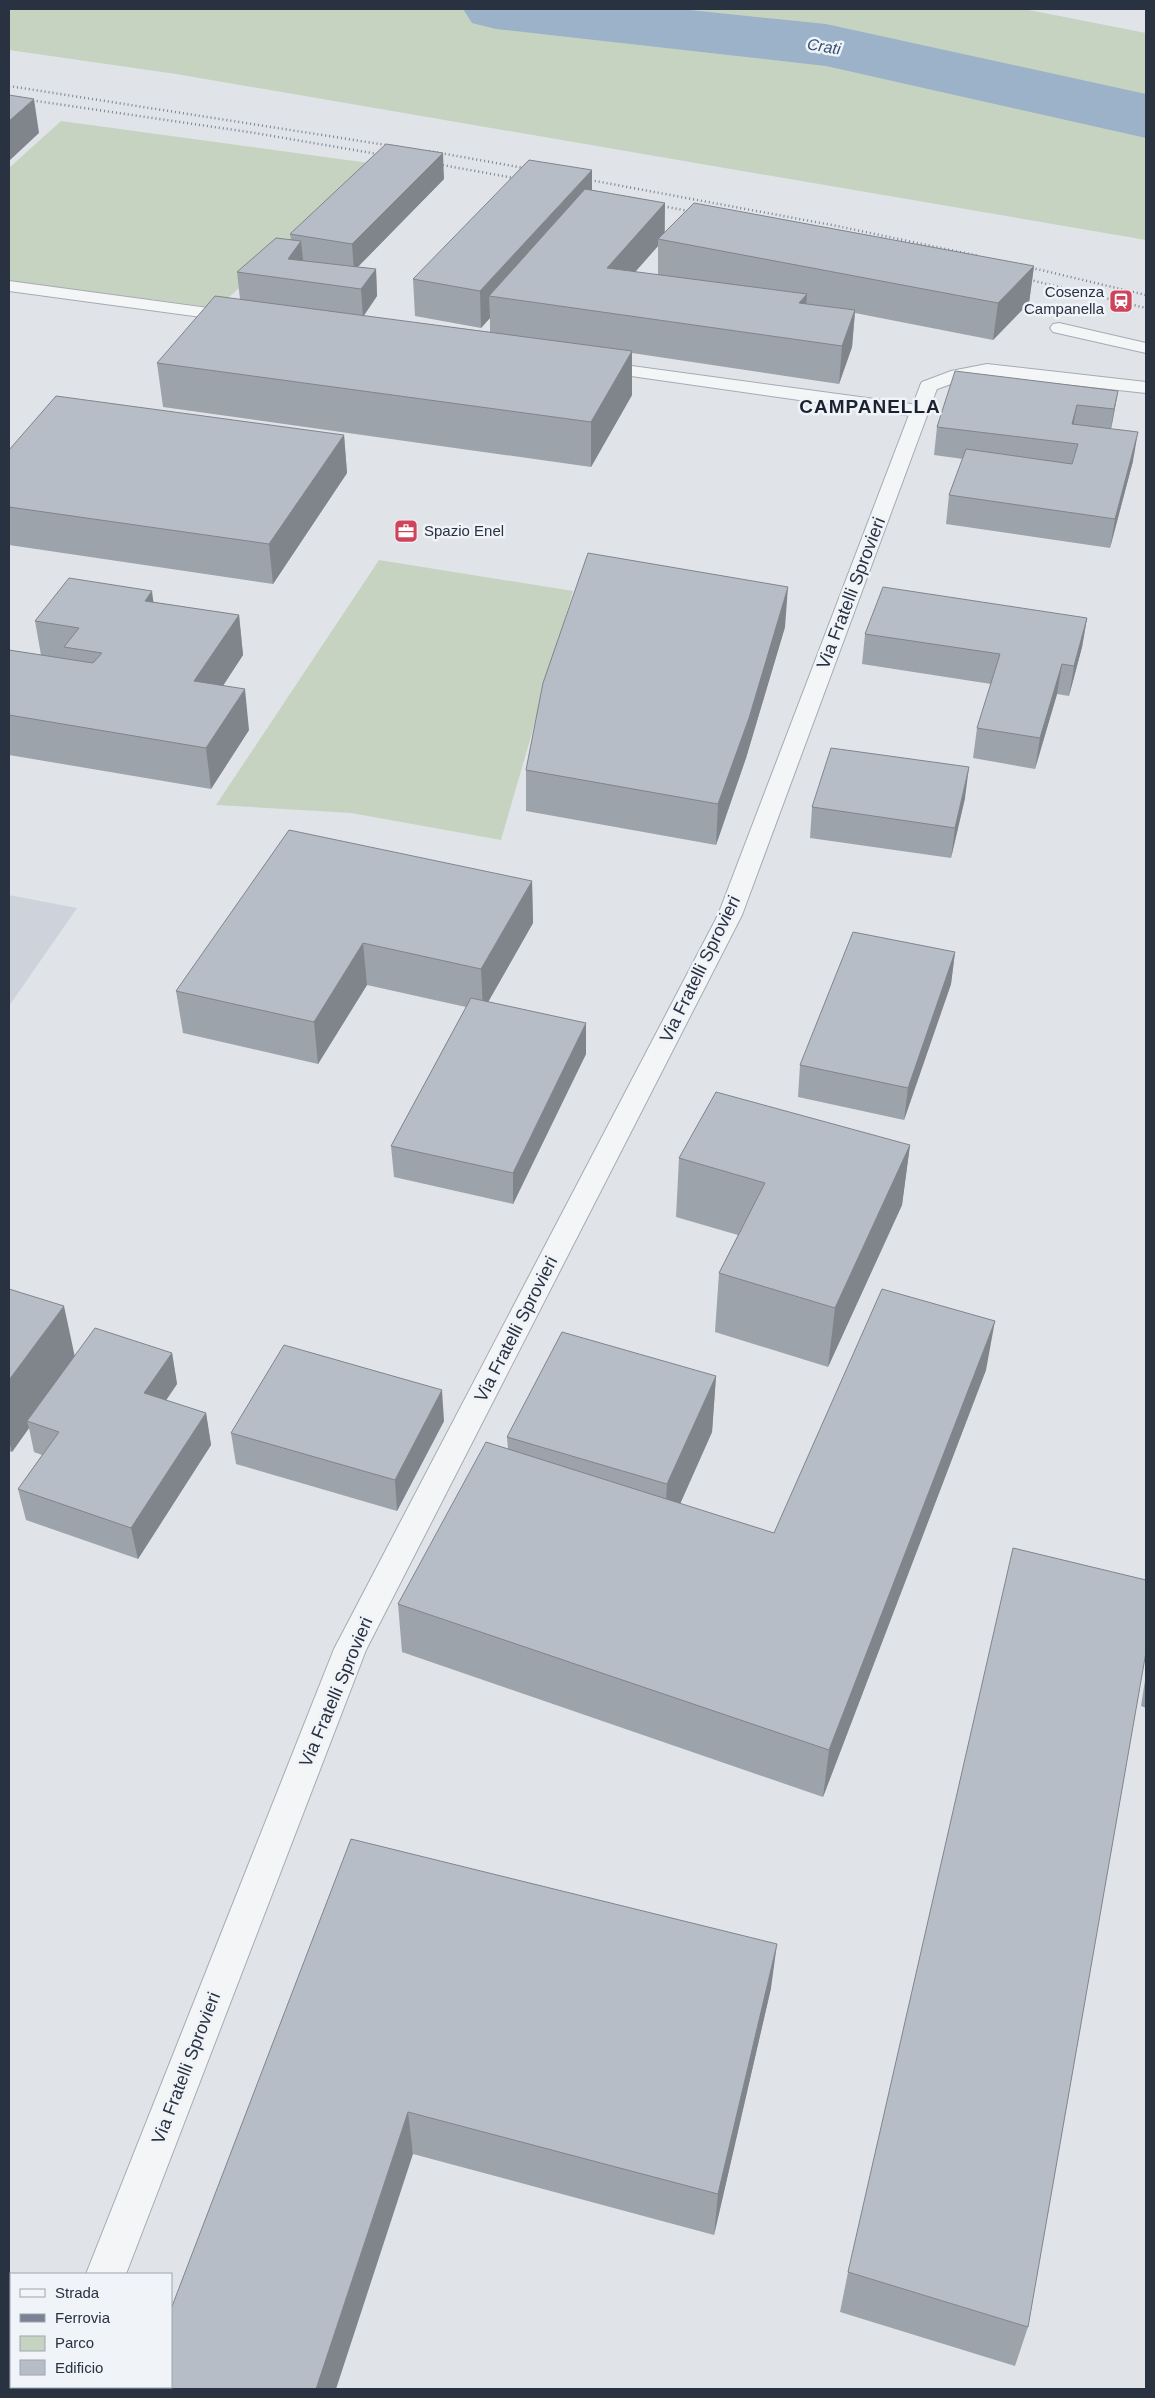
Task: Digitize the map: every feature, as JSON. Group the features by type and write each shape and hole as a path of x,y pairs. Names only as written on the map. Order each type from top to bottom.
{"street":[{"path":"9,286 256,320"},
{"path":"1059,328 1146,348"},
{"path":"583,365 924,398 958,375 987,370 1146,388"},
{"name":"Via Fratelli Sprovieri","path":"106,2273 350,1649 730,915 924,398"}],"shaded area":[{"path":"9,895 77,908 9,1006"}],"green space":[{"path":"9,9 1024,9 1146,33 1146,240 176,74 9,50"},
{"path":"61,121 376,164 217,308 9,281 9,168"},
{"path":"379,560 573,591 501,840 351,813 216,805"}],"building":[{"path":"9,95 34,99 9,121"},
{"path":"386,144 443,153 352,244 290,234"},
{"path":"529,160 592,170 480,291 413,279"},
{"path":"585,189 665,203 607,268 807,294 799,303 855,310 842,346 489,296"},
{"path":"694,203 1034,266 998,303 658,239"},
{"path":"276,238 301,241 288,259 376,269 361,289 237,272"},
{"path":"215,296 632,351 591,422 157,363"},
{"path":"955,371 1118,391 1114,409 1077,405 1072,424 1138,432 1115,519 949,495 966,449 1072,464 1078,444 937,427"},
{"path":"56,396 344,435 269,544 9,507 9,450"},
{"path":"588,553 788,587 749,718 718,804 526,770 543,683"},
{"path":"69,578 152,591 145,601 239,615 194,681 245,689 206,748 9,715 9,650 93,663 102,653 64,647 79,628 35,621"},
{"path":"883,587 1087,618 1074,666 1062,664 1040,738 977,728 1000,654 865,634"},
{"path":"831,748 969,767 955,828 812,807"},
{"path":"289,830 532,881 481,969 363,943 314,1022 176,991"},
{"path":"853,932 955,952 908,1088 800,1065"},
{"path":"471,998 586,1023 513,1173 391,1146"},
{"path":"716,1092 910,1145 835,1308 719,1273 765,1183 679,1158"},
{"path":"9,1289 64,1306 9,1380"},
{"path":"882,1289 995,1321 829,1750 398,1604 486,1442 774,1533"},
{"path":"95,1328 172,1353 144,1393 206,1413 131,1528 18,1489 59,1432 27,1421"},
{"path":"562,1332 716,1376 667,1484 507,1437"},
{"path":"284,1345 442,1390 395,1480 231,1433"},
{"path":"1013,1548 1146,1580 1146,1652 1028,2327 848,2272"},
{"path":"351,1839 777,1944 718,2194 408,2112 316,2389 141,2389 172,2388 172,2306"}],"waterway":[{"name":"Crati","path":"496,9 826,45 1146,116"}],"railway":[{"path":"9,86 399,147"},
{"path":"9,97 255,133 389,156"},
{"path":"429,151 535,170"},
{"path":"431,163 525,180"},
{"path":"579,178 837,226 979,256"},
{"path":"652,204 699,213"},
{"path":"1020,265 1146,295"},
{"path":"1018,277 1146,308"}],"place":[{"name":"Cosenza Campanella","path":"1121,301"},
{"name":"Spazio Enel","path":"406,531"}],"district":[{"name":"CAMPANELLA","path":"870,406"}]}
